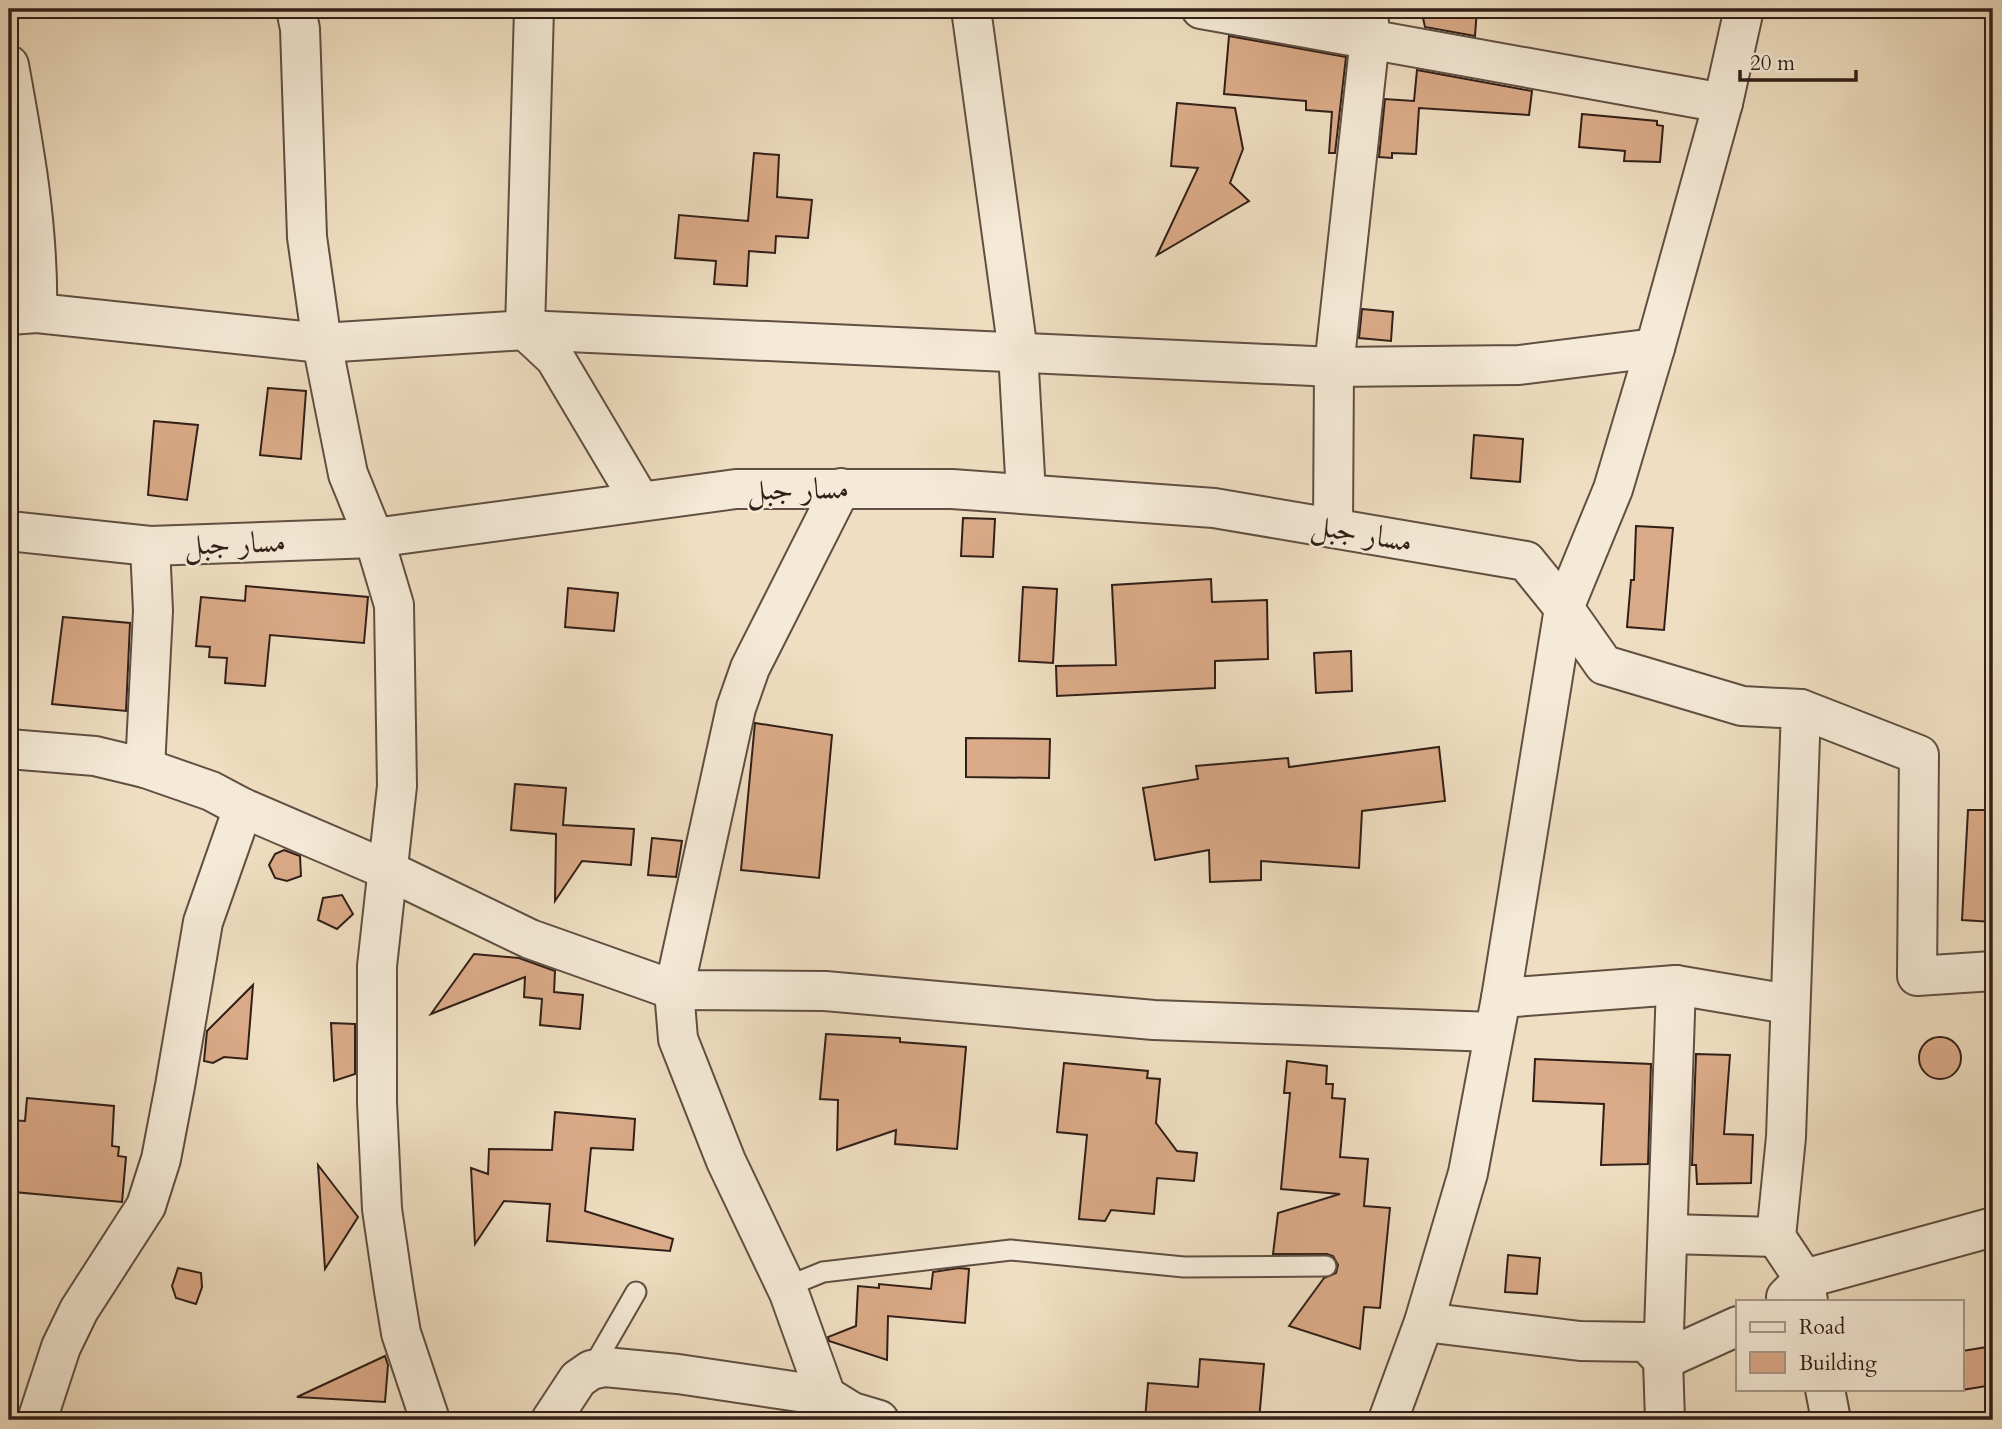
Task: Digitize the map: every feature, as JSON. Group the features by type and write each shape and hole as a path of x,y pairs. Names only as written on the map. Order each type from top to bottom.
{"street":[{"path":"296,9 300,29 307,237 322,343 348,474 374,538 394,605 397,786 385,869 377,965 377,1104 382,1209 401,1333 430,1420"},
{"path":"534,9 525,330 555,358 640,501"},
{"path":"971,9 1018,352 1026,494"},
{"path":"1201,9 1369,23 1723,103"},
{"path":"1388,1420 1424,1322 1468,1173 1497,1015 1564,608 1613,489 1723,103 1744,9"},
{"path":"1333,528 1334,367 1369,23"},
{"path":"9,65 30,179 37,274 23,314 322,343 525,330 1334,367 1519,365 1655,348"},
{"path":"841,488 750,668 739,698 674,990 678,1039 726,1161 786,1287 852,1412"},
{"name":"مسار جبل","path":"25,533 149,546 374,538 736,489 841,488 1026,494 1214,508 1526,561 1564,608 1604,665 1742,706 1801,709 1919,755 1917,976 1993,971"},
{"path":"9,515 25,533"},
{"path":"145,768 153,611 149,546"},
{"path":"1801,709 1788,1004 1786,1137 1776,1237 1798,1294 1993,1227"},
{"path":"9,749 95,756 145,768 211,791 243,808 385,869 530,939 674,990 825,992 1154,1020 1497,1015 1676,985 1788,1004"},
{"path":"37,1420 61,1347 79,1310 146,1206 160,1159 183,1046 203,922 243,808"},
{"path":"1665,1420 1662,1360 1676,985"},
{"path":"1668,1234 1776,1237"},
{"path":"1424,1322 1580,1341 1646,1342 1662,1360"},
{"path":"1662,1360 1736,1327"},
{"path":"551,1420 578,1379 591,1370 605,1367 678,1374 852,1412"},
{"path":"1825,1390 1831,1420"}],"lane":[{"path":"786,1287 823,1272 1011,1250 1184,1267 1326,1266"},
{"path":"591,1370 636,1292"}],"building":[{"path":"1421,9 1477,9 1475,36 1425,27"},
{"path":"1229,36 1346,57 1335,153 1329,153 1332,112 1306,110 1306,101 1224,94"},
{"path":"1417,70 1532,91 1529,115 1419,108 1416,154 1392,153 1392,158 1379,157 1385,99 1414,101"},
{"path":"1177,103 1235,108 1243,149 1230,183 1249,201 1157,255 1198,168 1171,166"},
{"path":"1582,114 1657,121 1657,125 1663,126 1660,162 1624,161 1625,151 1579,147"},
{"path":"754,153 779,155 777,197 812,200 808,238 776,236 775,253 749,251 747,286 714,284 716,261 675,258 679,215 748,221"},
{"path":"1362,309 1393,312 1391,341 1359,338"},
{"path":"268,388 306,391 301,459 260,455"},
{"path":"154,421 198,425 187,500 148,495"},
{"path":"1474,435 1523,439 1520,482 1471,478"},
{"path":"963,518 995,519 993,557 961,556"},
{"path":"1636,526 1673,528 1664,630 1627,627 1631,580 1634,580"},
{"path":"1211,579 1212,602 1267,600 1268,659 1215,661 1215,688 1057,696 1056,666 1116,665 1112,585"},
{"path":"246,586 368,597 364,643 270,635 265,686 225,683 227,658 209,657 210,647 196,646 201,597 245,601"},
{"path":"1023,587 1057,589 1053,663 1019,661"},
{"path":"568,588 618,593 614,631 565,627"},
{"path":"63,617 130,623 126,711 52,704"},
{"path":"1351,651 1352,691 1316,693 1314,653"},
{"path":"755,723 832,735 819,878 741,870"},
{"path":"966,738 1050,739 1049,778 966,777"},
{"path":"1439,747 1445,801 1362,811 1359,868 1261,861 1261,880 1210,882 1209,850 1155,860 1143,788 1198,779 1196,766 1288,758 1289,767"},
{"path":"515,784 566,788 563,825 634,829 631,865 582,861 555,901 556,834 511,830"},
{"path":"1968,810 1993,810 1993,922 1962,920"},
{"path":"652,838 682,841 676,877 648,875"},
{"path":"284,850 300,856 301,876 287,881 275,878 269,865 275,854"},
{"path":"342,895 353,914 337,929 318,920 323,898"},
{"path":"474,954 519,958 555,971 554,992 583,995 580,1029 540,1025 542,999 524,997 525,977 431,1014"},
{"path":"253,985 247,1059 224,1057 213,1063 204,1061 207,1031"},
{"path":"331,1023 355,1024 355,1074 334,1081"},
{"path":"826,1034 900,1038 900,1042 966,1047 957,1149 895,1144 896,1130 837,1150 838,1100 820,1099"},
{"path":"1940,1037 1955,1043 1961,1058 1955,1073 1940,1079 1925,1073 1919,1058 1925,1043"},
{"path":"1696,1054 1730,1055 1724,1134 1753,1135 1751,1183 1697,1184 1696,1165 1692,1165"},
{"path":"1535,1059 1651,1064 1648,1164 1601,1165 1604,1104 1533,1101"},
{"path":"1287,1061 1327,1066 1326,1084 1333,1084 1332,1098 1345,1099 1340,1157 1368,1159 1364,1206 1390,1208 1380,1308 1364,1307 1360,1349 1289,1326 1324,1278 1336,1273 1338,1265 1333,1256 1327,1254 1273,1254 1278,1213 1340,1194 1281,1189 1290,1093 1284,1093"},
{"path":"1064,1063 1148,1071 1147,1078 1160,1079 1156,1123 1177,1151 1197,1153 1194,1181 1157,1178 1154,1214 1111,1210 1105,1221 1079,1219 1087,1135 1057,1132"},
{"path":"27,1098 114,1106 112,1146 119,1147 118,1156 126,1157 122,1202 14,1192 15,1180 9,1180 9,1120 25,1121"},
{"path":"555,1112 635,1119 633,1150 591,1148 585,1211 673,1239 670,1251 547,1241 550,1204 504,1201 475,1244 471,1168 488,1174 489,1149 552,1150"},
{"path":"318,1165 358,1217 325,1269"},
{"path":"1508,1255 1540,1258 1537,1294 1505,1292"},
{"path":"178,1268 201,1273 202,1287 196,1304 176,1298 172,1286"},
{"path":"969,1269 965,1323 888,1316 887,1360 829,1341 828,1337 856,1326 858,1286 879,1288 879,1284 931,1289 933,1272"},
{"path":"1993,1346 1993,1385 1964,1390 1964,1351"},
{"path":"385,1356 388,1365 385,1402 297,1397"},
{"path":"1200,1359 1264,1364 1259,1420 1145,1420 1148,1383 1198,1387"}]}
